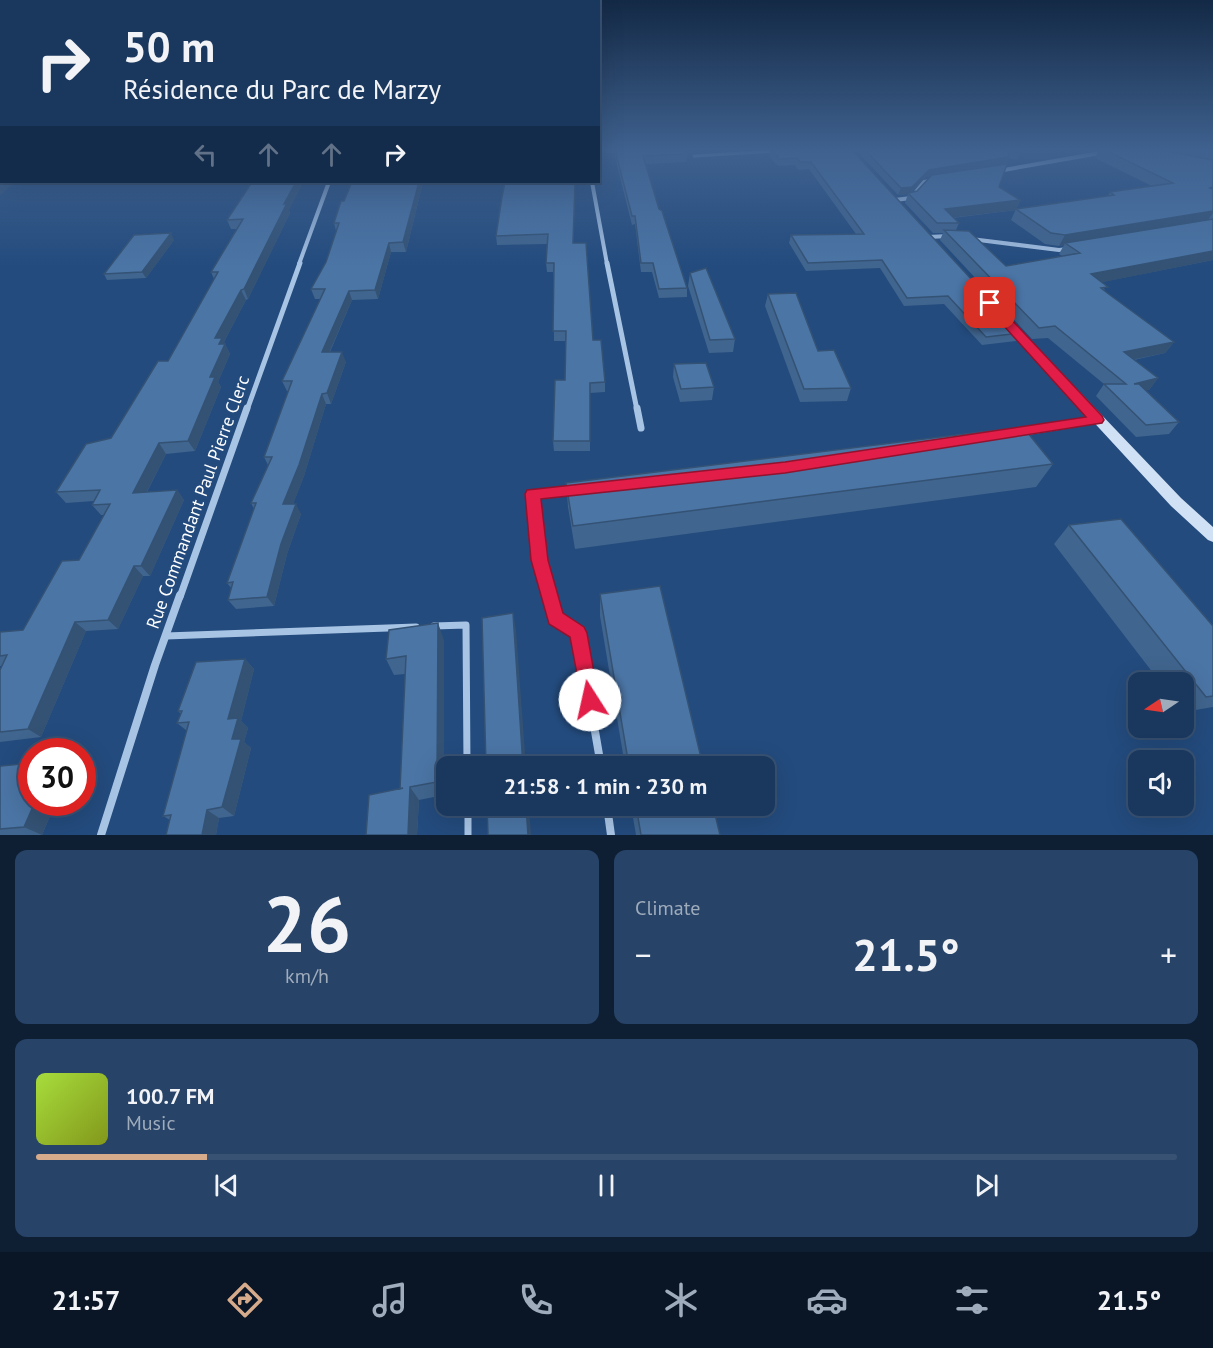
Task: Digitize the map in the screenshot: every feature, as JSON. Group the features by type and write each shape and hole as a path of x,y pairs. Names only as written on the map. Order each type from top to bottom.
{"main road":[{"path":"925,233 936,245"},
{"path":"1001,315 1097,420 1176,502 1213,536"}],"street":[{"name":"Rue Commandant Paul Pierre Clerc","path":"101,835 166,636 326,189"},
{"path":"593,189 619,328 641,428"},
{"path":"895,200 910,198 918,189"},
{"path":"925,233 958,237"},
{"path":"970,239 1059,250 1071,248"},
{"path":"1004,435 1097,420"},
{"path":"582,489 533,494 540,560 555,618 578,633 599,756"},
{"path":"608,816 611,835"}],"lane":[{"path":"432,626 466,625 467,756"},
{"path":"166,636 420,626"},
{"path":"468,816 468,835"}],"building":[{"path":"247,189 292,189 244,289 241,290 215,338 222,338 219,344 225,344 210,377 215,377 188,441 159,443 133,493 177,490 141,566 134,566 108,620 75,622 28,729 0,732 0,670 7,655 0,656 0,632 23,630 62,561 79,560 110,504 92,505 100,490 56,492 86,444 111,438 158,361 168,361 218,272 211,272 243,219 227,220"},
{"path":"349,189 417,189 403,242 389,243 375,290 349,291 322,352 342,352 327,393 322,394 299,465 283,504 296,504 281,544 267,597 228,600 233,582 227,583 256,503 251,503 272,457 264,457 292,381 282,381 325,289 311,289 326,262 339,223 334,223 341,201 344,201"},
{"path":"504,189 575,189 573,243 586,243 593,340 601,340 605,382 590,383 590,441 553,441 555,380 565,380 566,331 553,331 554,263 546,263 548,234 496,236"},
{"path":"625,189 653,189 687,288 659,289 653,263 641,263 635,216 632,216"},
{"path":"831,189 888,189 1021,333 986,337 948,296 907,298 882,260 808,263 791,235 864,234"},
{"path":"919,189 1002,189 1020,200 945,209 959,223 937,223 908,193"},
{"path":"1131,189 1213,189 1213,211 1065,235 1051,233 1016,209 1114,195 1110,192"},
{"path":"1213,219 1213,251 1091,274 1108,287 1101,288 1174,342 1124,352 1158,378 1134,384 1139,384 1179,422 1146,425 1104,384 1126,384 1055,326 1039,328 944,230 969,231 1006,266 1080,253 1065,243"},
{"path":"171,233 142,272 104,274 134,235"},
{"path":"706,268 735,339 710,340 690,273"},
{"path":"796,293 818,351 834,350 851,388 804,389 768,294"},
{"path":"706,363 714,387 681,389 674,364"},
{"path":"1023,427 1053,464 573,526 566,483"},
{"path":"1121,519 1213,626 1213,696 1206,697 1194,682 1194,672 1186,672 1069,525"},
{"path":"660,586 701,756 627,756 600,594"},
{"path":"513,613 522,756 486,756 482,618"},
{"path":"438,623 436,782 410,787 408,835 366,835 369,795 400,789 406,656 386,659 389,630"},
{"path":"245,659 228,719 238,718 232,739 241,739 222,807 207,810 202,835 166,835 171,815 163,816 189,722 177,723 182,711 178,711 196,662"},
{"path":"18,764 18,816 29,816 24,827 0,829 1,766"},
{"path":"487,816 527,816 528,835 488,835"},
{"path":"638,816 715,816 720,835 641,835"}],"route":[{"path":"590,700 578,633 555,618 540,560 533,494 785,467 1097,420 990,303"}]}
